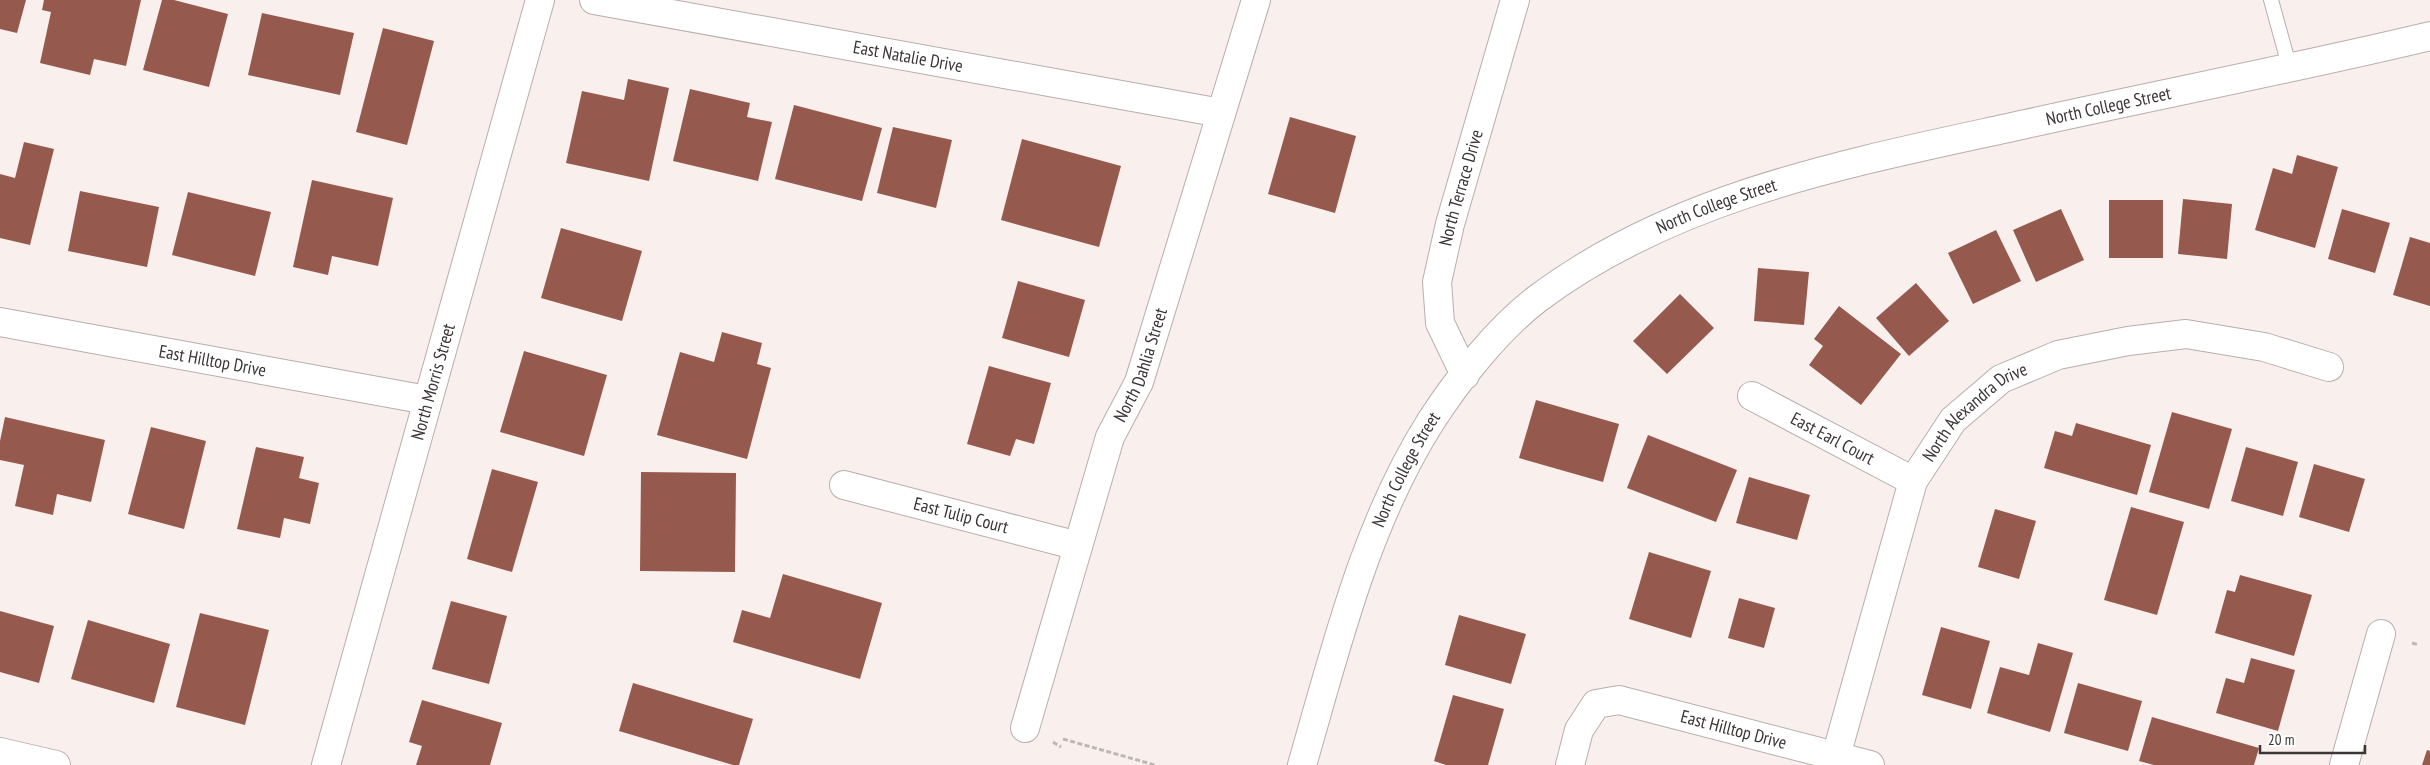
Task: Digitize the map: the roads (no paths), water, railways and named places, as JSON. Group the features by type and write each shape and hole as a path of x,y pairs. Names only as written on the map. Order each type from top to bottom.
{"street":[{"name":"North Morris Street","path":"326,765 540,0"},
{"name":"East Natalie Drive","path":"594,0 1221,113"},
{"name":"North Dahlia Street","path":"1025,728 1110,437 1139,382 1256,0"},
{"name":"North Terrace Drive","path":"1466,375 1440,323 1437,282 1450,224 1515,0"},
{"name":"North College Street","path":"1302,765 1351,596 1384,511 1428,426 1491,343 1535,301 1581,269 1658,228 1758,188 1935,144 2290,69 2430,36"},
{"name":"East Hilltop Drive","path":"0,322 427,400"},
{"name":"North Alexandra Drive","path":"1836,756 1913,481 1953,420 2001,379 2058,355 2128,341 2186,334 2264,347 2329,367"},
{"name":"East Earl Court","path":"1752,396 1913,481"},
{"name":"East Tulip Court","path":"844,485 1078,546"},
{"path":"2344,765 2381,634"},
{"name":"East Hilltop Drive","path":"1570,765 1579,730 1596,704 1619,700 1870,765"},
{"path":"0,752 56,765"}],"lane":[{"path":"2271,0 2290,69"}]}
